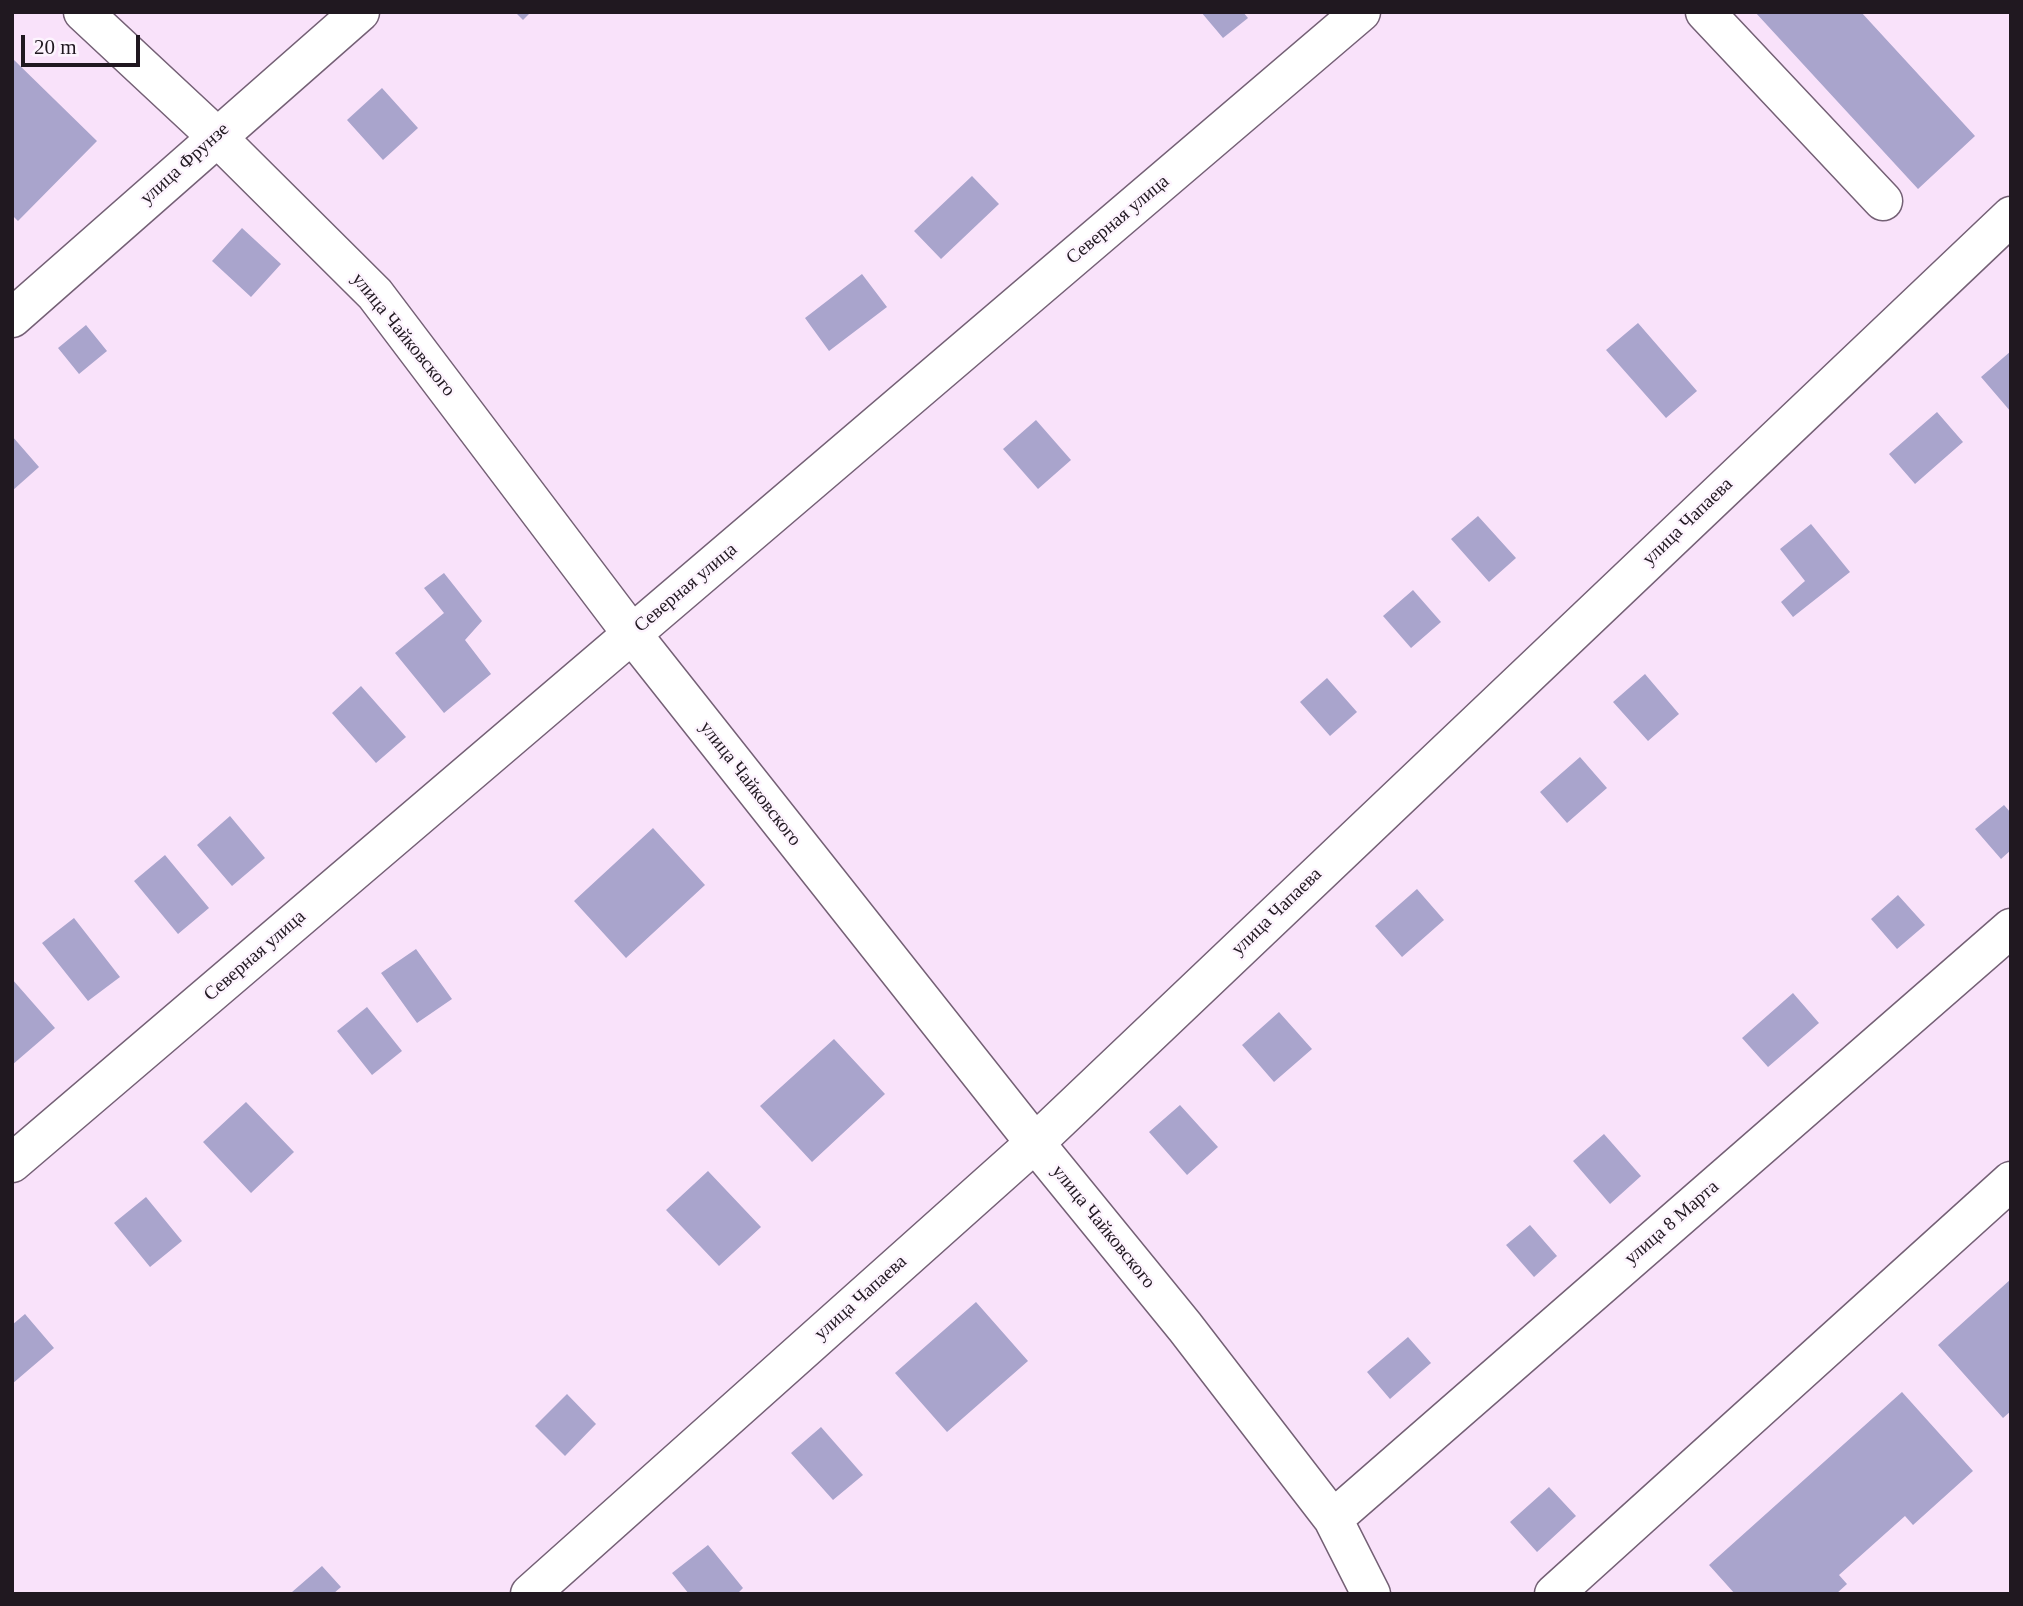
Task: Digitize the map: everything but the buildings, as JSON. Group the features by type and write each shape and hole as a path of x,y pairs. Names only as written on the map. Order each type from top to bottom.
{"street":[{"name":"улица Чайковского","path":"83,12 216,136 375,294 632,634 1035,1143 1185,1327 1333,1519 1371,1594"},
{"name":"улица Фрунзе","path":"12,318 360,12"},
{"name":"Северная улица","path":"12,1163 1361,12"},
{"path":"1705,12 1883,201"},
{"name":"улица Чапаева","path":"530,1594 1035,1143 2011,216"},
{"name":"улица 8 Марта","path":"1333,1519 2011,928"},
{"path":"1554,1594 2011,1181"}]}
